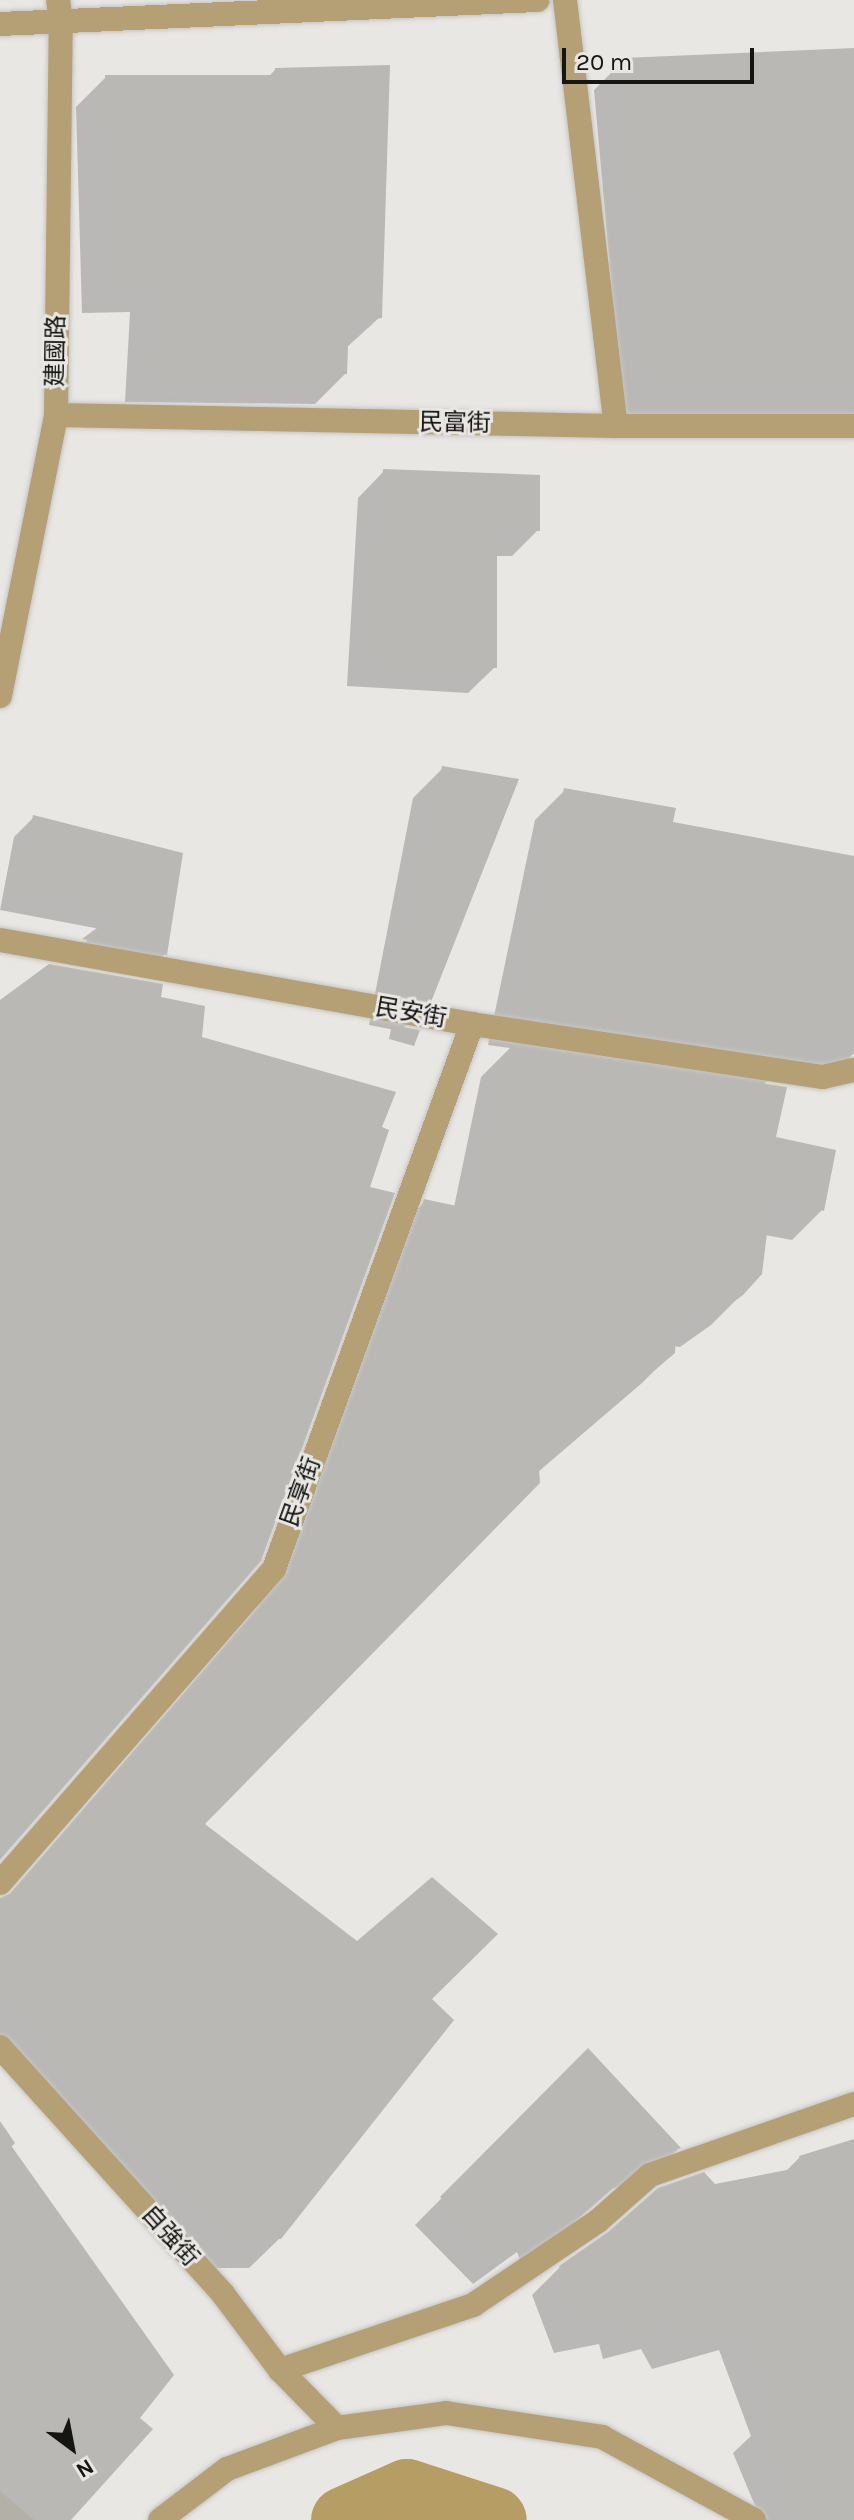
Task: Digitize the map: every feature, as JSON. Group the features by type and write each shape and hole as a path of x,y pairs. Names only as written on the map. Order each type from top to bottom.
{"street":[{"path":"0,24 59,11 537,0"},
{"path":"565,0 616,426"},
{"name":"建國路","path":"0,696 56,415 59,11"},
{"name":"民富街","path":"56,415 616,426 854,426"},
{"name":"民安街","path":"0,940 472,1024 823,1077 854,1070"},
{"name":"民享街","path":"0,1883 274,1569 472,1024"},
{"name":"自強街","path":"0,2047 223,2294 280,2370 337,2428"},
{"path":"280,2370 473,2305 598,2221 650,2175 854,2104"},
{"path":"160,2520 227,2469 337,2428 446,2413 602,2437 754,2520"}],"shaded area":[{"path":"0,2491 34,2520 0,2520"}],"building":[{"path":"854,48 854,388 652,385 623,58"},
{"path":"390,65 382,318 349,322 347,374 154,373 159,283 111,283 105,75 274,75 275,68"},
{"path":"383,469 540,475 540,531 497,530 497,668 373,660"},
{"path":"442,766 519,779 431,1002 397,996"},
{"path":"564,788 676,808 673,822 854,856 854,1042 799,1034 794,1057 517,1016"},
{"path":"33,815 183,853 167,955 82,939 123,909 18,890"},
{"path":"49,964 163,984 161,997 205,1006 202,1037 396,1092 382,1127 389,1130 370,1187 395,1193 261,1561 0,1860 0,1000"},
{"path":"392,1025 420,1030 414,1046 389,1039"},
{"path":"511,1045 787,1087 776,1137 836,1150 824,1211 771,1200 762,1274 743,1295 711,1318 677,1312 675,1353 539,1469 540,1483 205,1824 357,1941 432,1877 498,1934 432,1999 454,2020 281,2239 232,2239 0,1993 0,1898 11,1893 286,1578 424,1199 476,1210"},
{"path":"588,2048 681,2148 641,2163 589,2209 547,2237 543,2227 501,2259 440,2197"},
{"path":"0,2130 174,2375 140,2418 153,2429 71,2520 50,2520 0,2477"},
{"path":"854,2139 854,2520 800,2520 760,2424 782,2417 747,2323 681,2342 670,2322 631,2332 627,2317 582,2326 559,2266 608,2232 658,2188 704,2172 715,2184 802,2167 799,2156"}],"waterway":[{"path":"344,2520 407,2492 494,2520"}]}
